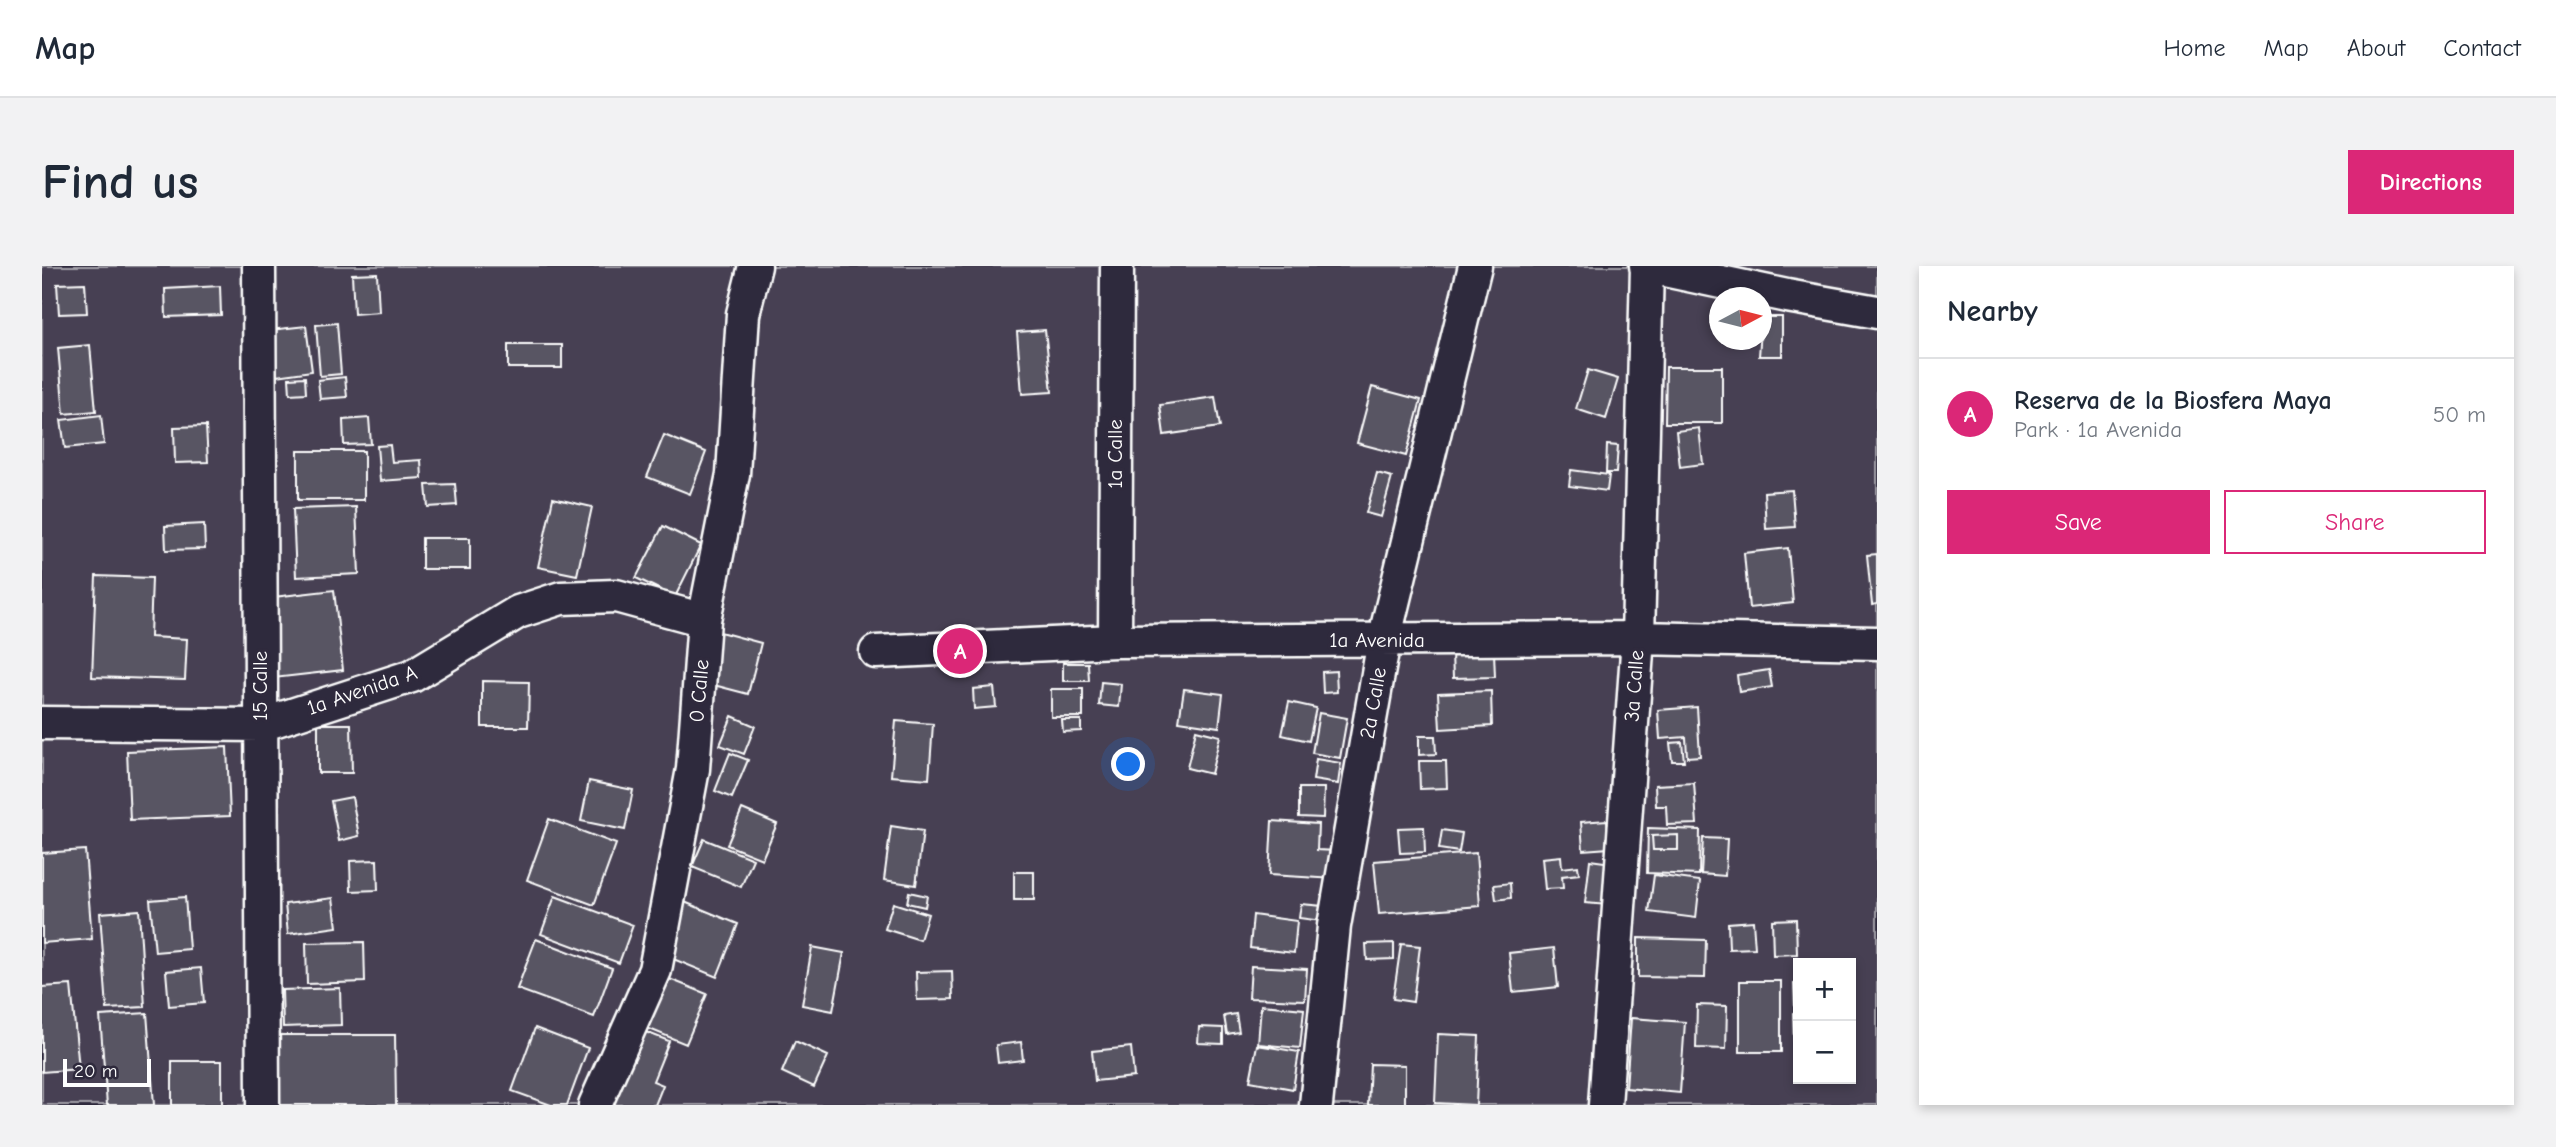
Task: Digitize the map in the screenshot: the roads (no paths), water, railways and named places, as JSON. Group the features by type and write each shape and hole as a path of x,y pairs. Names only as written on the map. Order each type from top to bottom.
{"street":[{"name":"15 Calle","path":"259,266 263,1105"},
{"name":"0 Calle","path":"594,1105 654,970 692,769 704,620 733,474 743,314 755,266"},
{"name":"1a Calle","path":"1115,641 1117,266"},
{"name":"2a Calle","path":"1316,1105 1334,926 1384,640 1475,266"},
{"path":"1646,266 1877,313"},
{"name":"3a Calle","path":"1605,1105 1637,638 1646,266"},
{"name":"1a Avenida A","path":"42,723 261,725 412,676 518,611 561,598 616,596 704,620"},
{"name":"1a Avenida","path":"876,652 1115,641 1637,638 1877,643"}],"place":[{"name":"Reserva de la Biosfera Maya","path":"960,651"}]}
